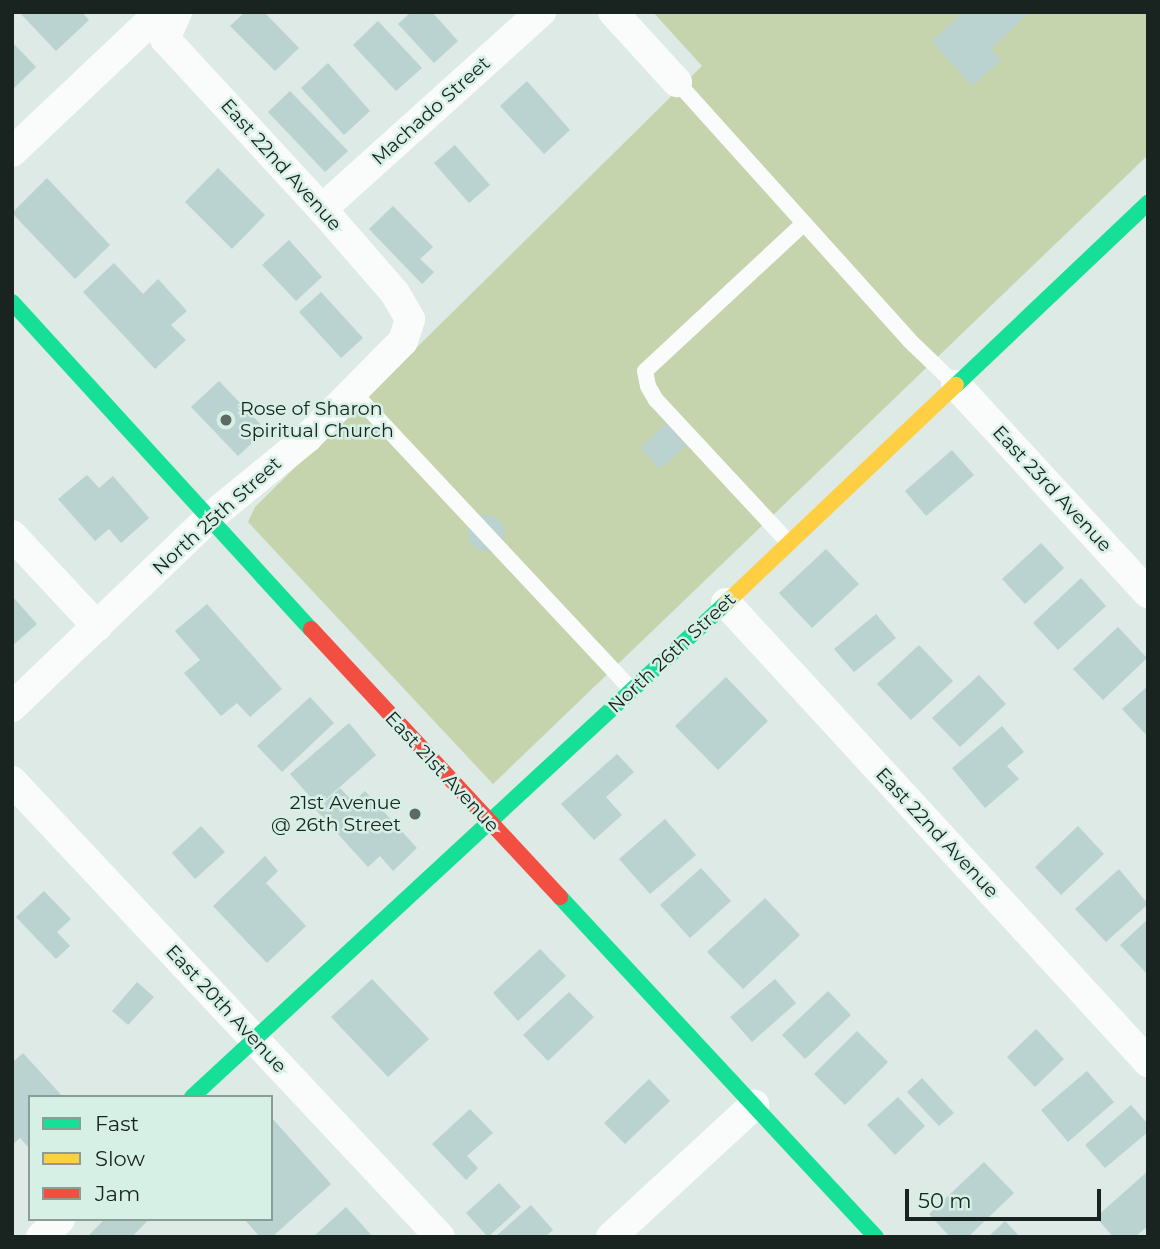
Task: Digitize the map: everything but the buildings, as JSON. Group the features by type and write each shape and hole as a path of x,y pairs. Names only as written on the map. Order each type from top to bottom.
{"street":[{"path":"12,152 160,12"},
{"name":"East 22nd Avenue","path":"177,12 165,38 322,209 395,293 410,319"},
{"name":"Machado Street","path":"322,209 541,12"},
{"path":"613,12 677,82"},
{"name":"North 26th Street","path":"193,1095 726,603 1148,203"},
{"name":"East 21st Avenue","path":"12,302 208,519 876,1237"},
{"name":"North 25th Street","path":"12,707 208,519 307,438 403,341 410,319"},
{"name":"East 23rd Avenue","path":"956,385 1148,593"},
{"path":"12,536 97,626"},
{"name":"East 22nd Avenue","path":"726,603 1148,1062"},
{"name":"East 20th Avenue","path":"12,781 440,1237"},
{"path":"611,1237 754,1105"},
{"path":"41,1237 58,1221"}],"lane":[{"path":"677,82 916,348 956,385"},
{"path":"789,543 656,400 648,386 645,371 803,224"},
{"path":"353,392 632,690"}],"green space":[{"path":"653,12 1148,12 1148,155 493,784 248,522 255,507 702,66"}],"traffic: fast":[{"path":"956,385 1148,203"},
{"path":"12,302 311,629"},
{"path":"194,1095 726,603"},
{"path":"560,897 876,1237"}],"traffic: slow":[{"path":"726,603 956,385"}],"traffic: jam":[{"path":"311,629 560,897"}],"place":[{"name":"Rose of Sharon Spiritual Church","path":"226,420"},
{"name":"21st Avenue @ 26th Street","path":"415,814"}]}
